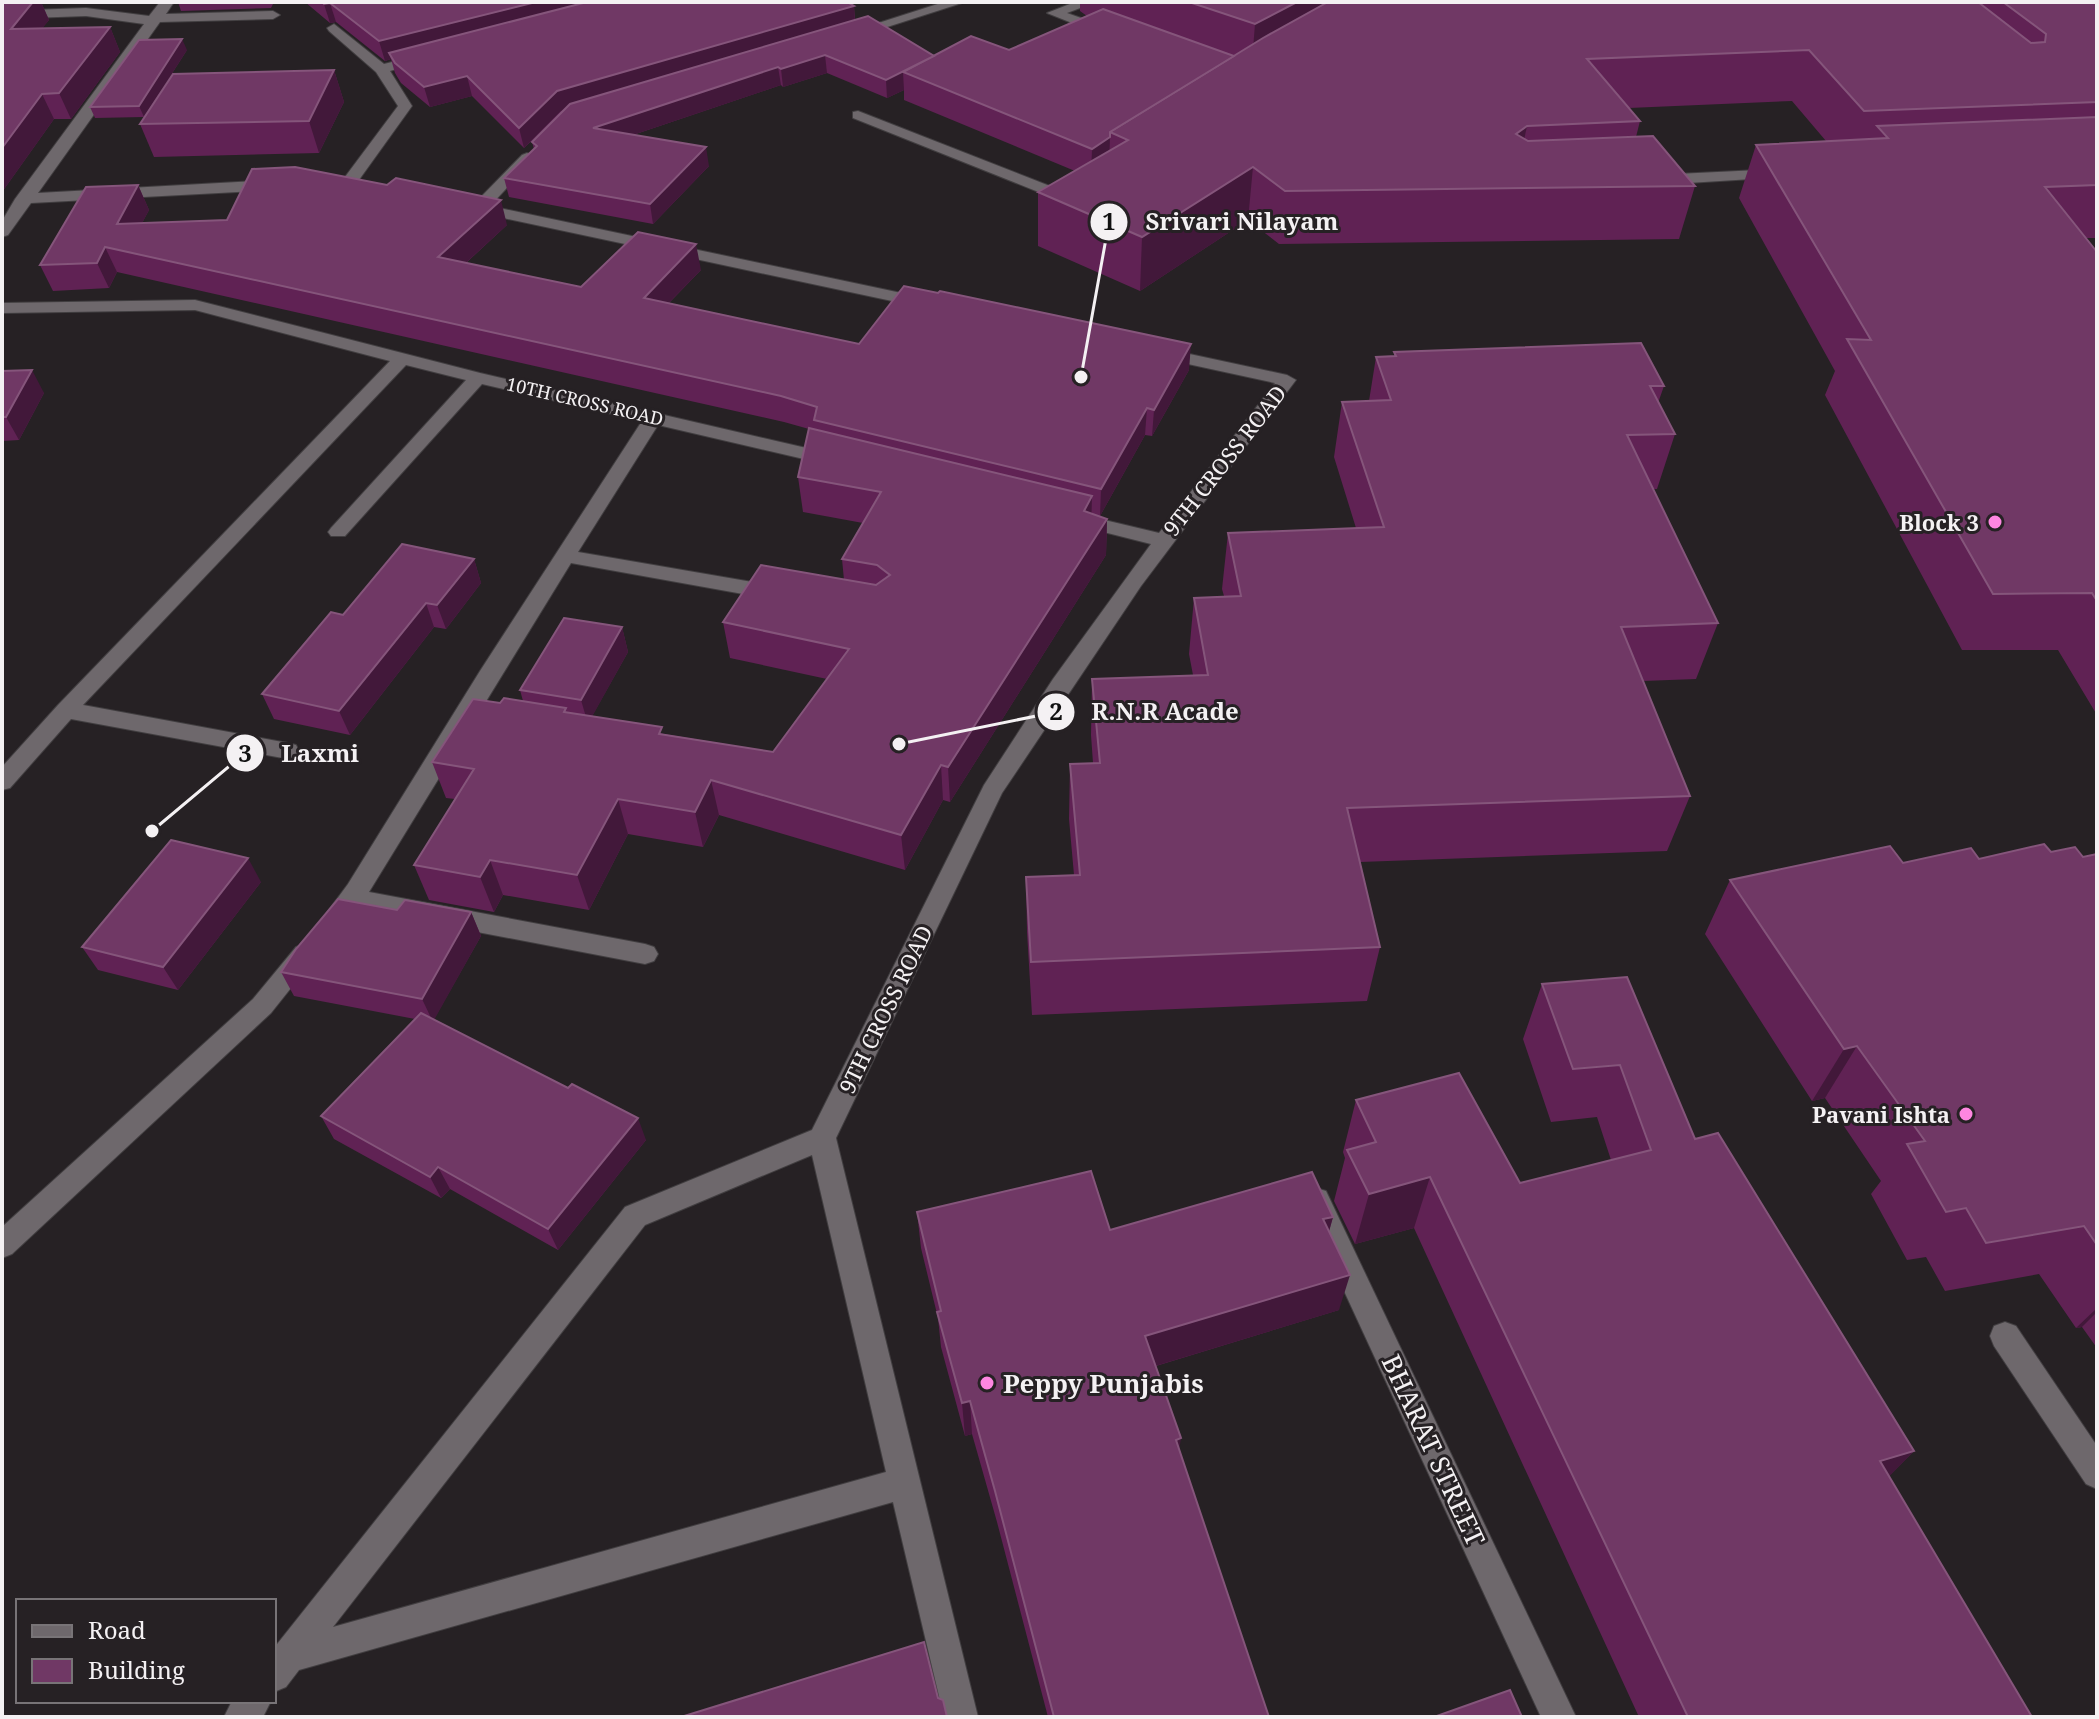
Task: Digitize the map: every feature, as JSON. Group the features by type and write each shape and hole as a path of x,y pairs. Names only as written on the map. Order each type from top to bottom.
{"street":[{"path":"2,232 167,2"},
{"path":"838,37 958,2"},
{"path":"1089,2 1054,13 1125,38"},
{"path":"2,15 86,12 154,20 273,15"},
{"path":"334,28 381,69 405,106 342,181 379,187"},
{"path":"381,69 443,54"},
{"path":"858,115 1072,200 1085,191"},
{"path":"479,208 534,151"},
{"path":"1642,180 1799,173"},
{"path":"23,199 303,184"},
{"path":"450,202 945,307"},
{"name":"10TH CROSS ROAD","path":"2,308 195,305 478,378 655,416 855,465"},
{"name":"9TH CROSS ROAD","path":"822,1138 992,791 1025,738 1163,540 1287,380 1132,347"},
{"path":"2,782 66,710 402,358"},
{"path":"338,532 478,378"},
{"path":"2,1245 262,1006 351,898 474,715 566,556 655,416"},
{"path":"1055,514 1163,540"},
{"path":"566,556 801,597"},
{"path":"66,710 288,751"},
{"path":"351,898 645,954"},
{"path":"282,1666 635,1216 822,1138 961,1717"},
{"name":"BHARAT STREET","path":"1308,1183 1559,1717"},
{"path":"2005,1336 2097,1473"},
{"path":"282,1666 904,1483"}],"building":[{"path":"2,2 33,2 11,29 110,27 59,93 42,94 2,148"},
{"path":"322,2 536,2 379,41 330,3"},
{"path":"587,2 847,2 854,6 557,91 519,128 467,76 424,87 395,63 389,53"},
{"path":"1189,2 1297,2 1255,24"},
{"path":"1328,2 1978,2 2031,43 2045,42 2046,34 2003,2 2097,2 2097,102 1864,111 1809,50 1587,59 1640,121 1527,126 1516,134 1528,141 1653,136 1695,186 1285,191 1253,167 1142,237 1038,192 1128,140 1110,132"},
{"path":"1103,9 1234,56 1110,132 1110,137 1092,149 903,72 971,36 1009,50"},
{"path":"868,16 934,56 886,80 825,55 781,69 778,67 593,128 706,147 650,204 504,178 537,146 532,142 570,104"},
{"path":"182,39 139,106 90,107 139,40"},
{"path":"334,70 309,121 140,124 173,74"},
{"path":"2097,117 2097,185 2045,187 2097,252 2097,601 2092,593 1993,594 1847,339 1871,340 1756,145 1888,138 1877,126"},
{"path":"295,167 387,185 396,178 501,200 438,257 581,287 638,232 696,244 644,298 859,344 904,286 1191,344 1154,410 1147,408 1101,489 814,420 817,407 781,396 105,247 97,263 40,265 86,187 138,185 117,224 227,220 252,169"},
{"path":"1641,343 1664,386 1650,386 1675,434 1627,435 1718,623 1621,627 1690,796 1347,808 1380,947 1031,962 1026,877 1080,875 1070,764 1100,763 1092,679 1208,675 1194,598 1241,596 1228,533 1384,527 1342,402 1391,400 1376,357 1396,356 1394,352"},
{"path":"32,370 6,417 2,417 2,371"},
{"path":"809,428 1092,496 1084,511 1107,519 948,767 941,765 901,835 711,780 695,812 618,799 577,875 490,860 480,877 414,865 474,769 432,762 473,699 500,703 504,698 566,708 564,712 662,727 659,734 773,752 849,649 723,622 761,565 876,585 890,575 877,565 842,559 881,492 798,477"},
{"path":"402,544 474,559 437,605 426,603 339,711 262,694 331,612 343,615"},
{"path":"564,618 622,627 581,700 520,690"},
{"path":"171,840 248,858 163,967 82,947"},
{"name":"Pavani Ishta","path":"2044,844 2051,852 2075,847 2083,857 2097,854 2097,1245 2084,1226 1986,1243 1966,1208 1946,1212 1907,1144 1925,1141 1857,1046 1844,1049 1730,880 1890,846 1903,863 1971,848 1979,859"},
{"path":"338,899 397,910 405,900 471,912 422,999 281,972"},
{"path":"1627,977 1695,1139 1718,1133 1914,1451 1880,1461 2032,1717 1688,1717 1430,1177 1369,1194 1347,1150 1376,1142 1356,1100 1459,1073 1520,1183 1651,1150 1620,1065 1573,1069 1542,984"},
{"path":"421,1013 568,1088 572,1084 638,1118 548,1229 438,1167 430,1177 321,1116"},
{"path":"1091,1171 1110,1230 1312,1172 1333,1217 1323,1219 1350,1275 1145,1336 1181,1438 1176,1440 1269,1717 1054,1717 970,1401 962,1403 937,1312 941,1311 917,1212"},
{"path":"924,1642 938,1698 943,1700 947,1717 681,1717"},
{"path":"1510,1690 1522,1717 1434,1717"}],"place":[{"name":"Srivari Nilayam","path":"1081,377"},
{"name":"Block 3","path":"1995,522"},
{"name":"R.N.R Acade","path":"899,744"},
{"name":"Laxmi","path":"152,831"},
{"name":"Pavani Ishta","path":"1966,1114"},
{"name":"Peppy Punjabis","path":"987,1383"}]}
